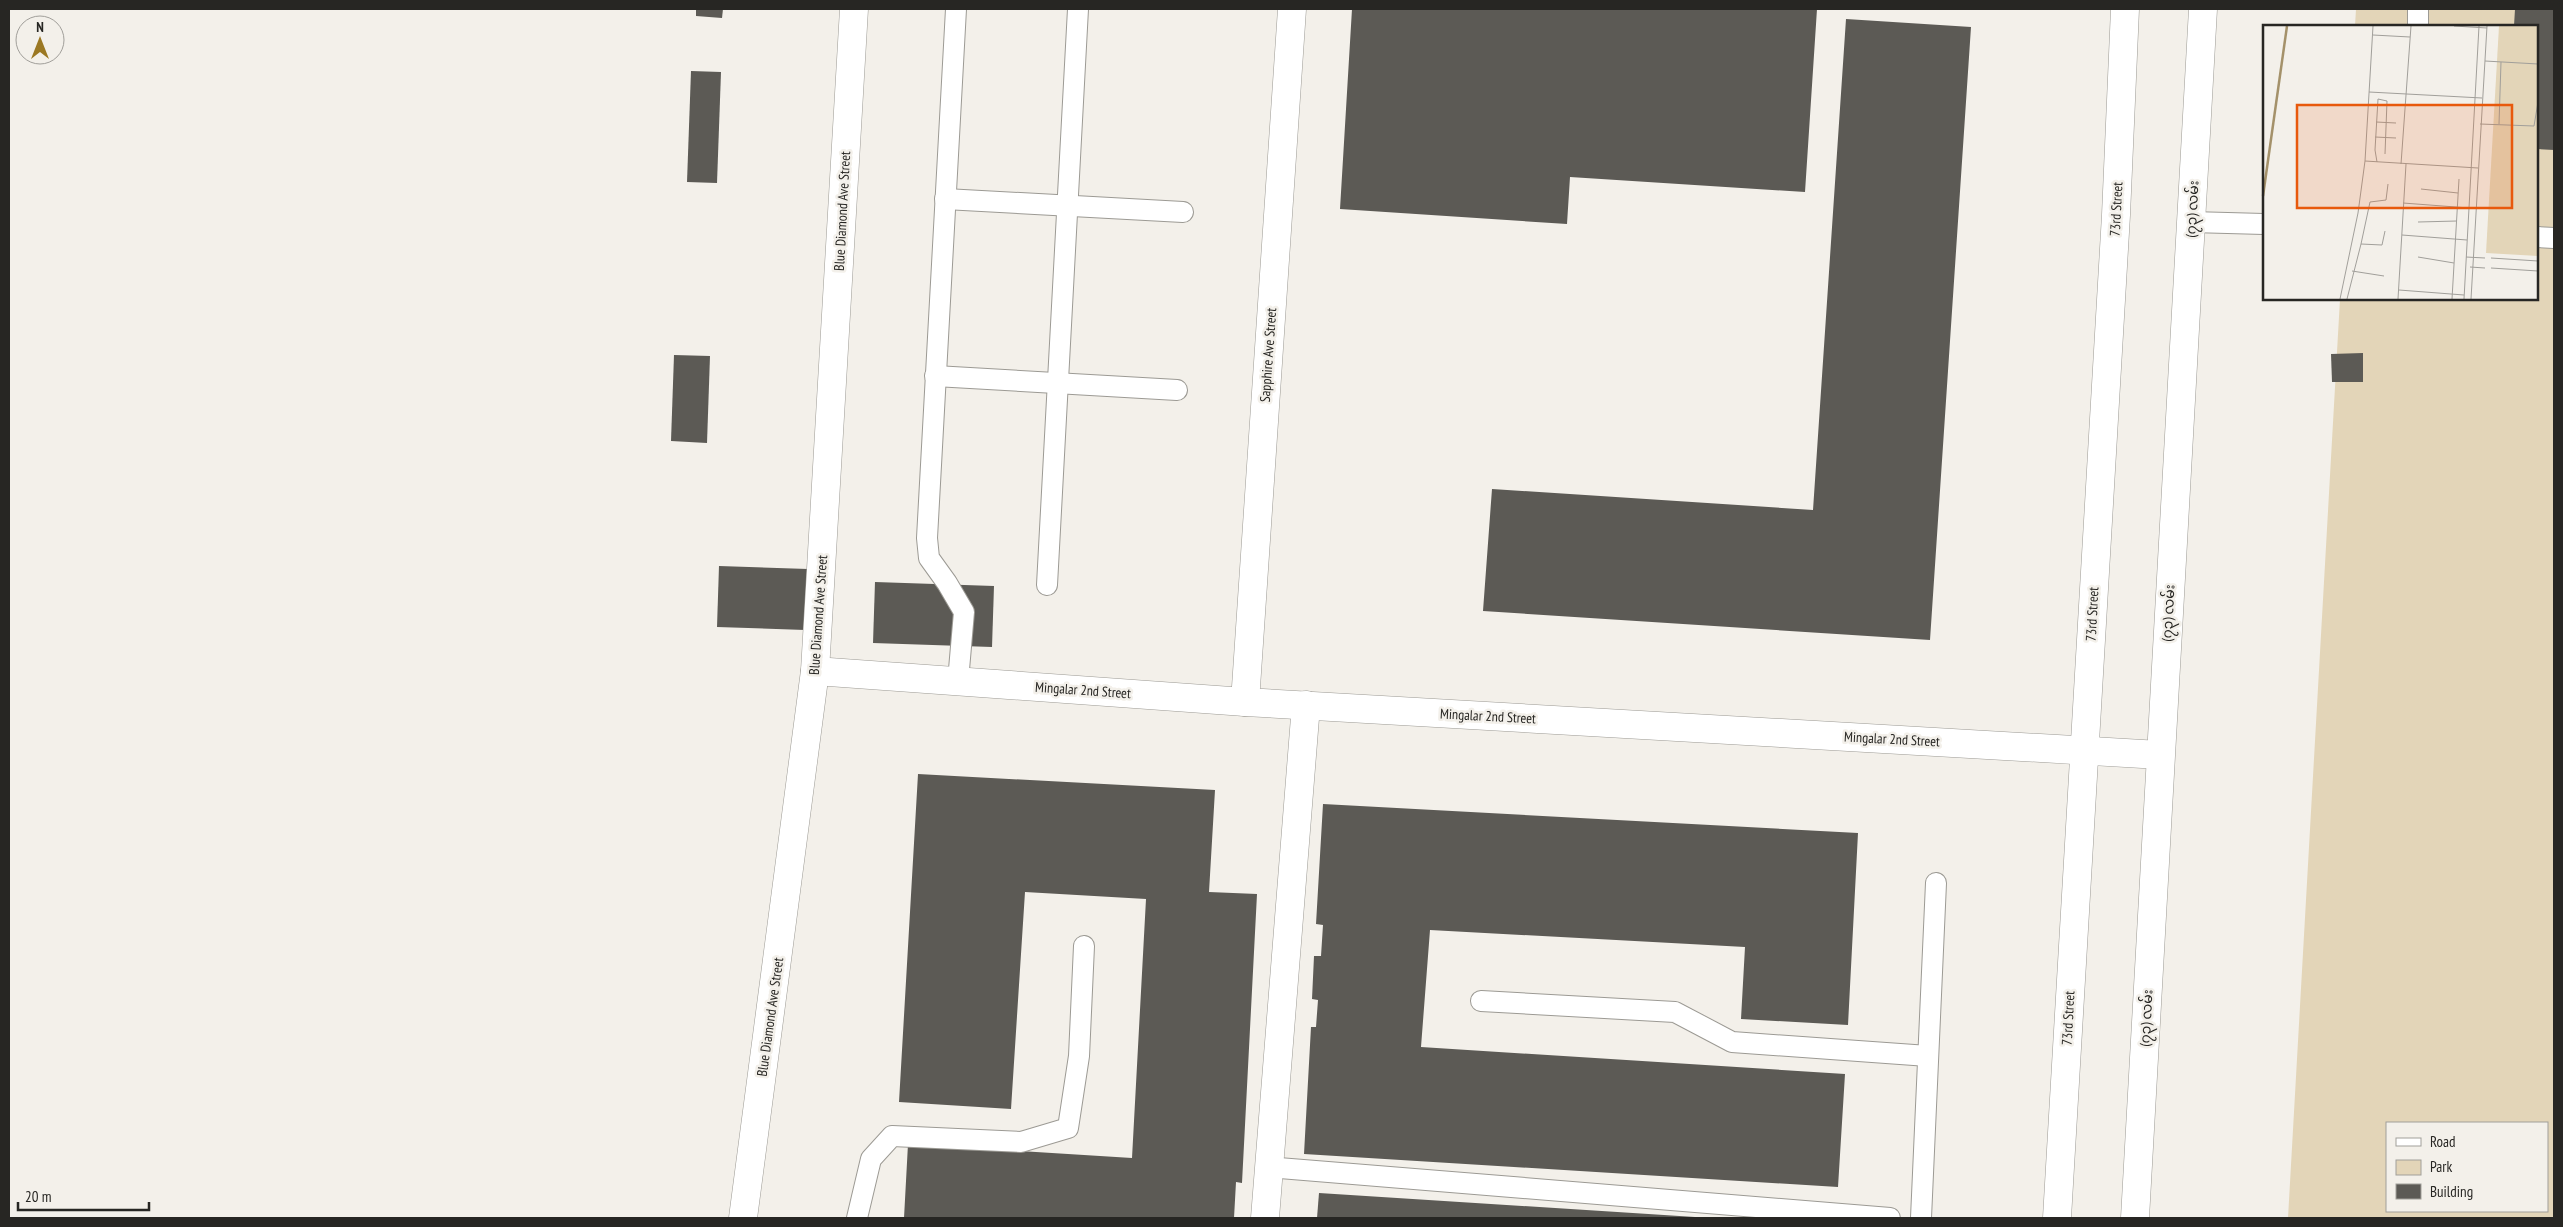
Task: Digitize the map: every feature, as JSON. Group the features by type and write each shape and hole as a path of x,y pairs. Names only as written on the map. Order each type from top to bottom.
{"street":[{"name":"Blue Diamond Ave Street","path":"743,1218 815,671 854,9"},
{"name":"Sapphire Ave Street","path":"1245,702 1292,9"},
{"name":"73rd Street","path":"2057,1218 2115,224 2125,9"},
{"name":"(၇၃) လမ်း","path":"2135,1218 2203,9"},
{"name":"Mingalar 2nd Street","path":"815,671 1245,702 2160,755"},
{"path":"1265,1218 1306,705"}],"lane":[{"path":"956,9 927,538 929,558 948,583 964,612 958,681"},
{"path":"1046,585 1078,9"},
{"path":"2418,9 2418,25"},
{"path":"945,198 1183,212"},
{"path":"2191,222 2263,224"},
{"path":"2538,237 2554,238"},
{"path":"935,376 1178,390"},
{"path":"1921,1218 1936,884"},
{"path":"857,1218 871,1159 892,1136 1021,1142 1068,1128 1079,1056 1084,946"},
{"path":"1481,1001 1675,1012 1732,1042 1928,1056"},
{"path":"1268,1167 1890,1218"}],"green space":[{"path":"2356,9 2554,9 2554,1218 2288,1218 2340,300 2538,300 2538,25 2355,25"}],"building":[{"path":"696,9 723,9 722,18 696,16"},
{"path":"1352,9 1817,9 1805,192 1570,177 1567,224 1340,209"},
{"path":"2515,9 2554,9 2554,150 2538,149 2538,25 2514,25"},
{"path":"1846,19 1971,27 1930,640 1483,611 1492,489 1813,510"},
{"path":"691,71 721,72 717,183 687,182"},
{"path":"2363,353 2363,382 2332,382 2331,354"},
{"path":"674,355 710,356 707,443 671,441"},
{"path":"719,566 808,569 805,630 717,627"},
{"path":"875,582 994,586 992,647 873,643"},
{"path":"918,774 1215,790 1209,892 1257,894 1242,1183 1236,1182 1234,1218 904,1218 908,1144 1132,1158 1146,899 1025,892 1011,1109 899,1102"},
{"path":"1323,804 1858,833 1848,1025 1741,1019 1745,947 1430,930 1421,1047 1845,1074 1838,1187 1304,1154 1311,1027 1316,1027 1318,1000 1312,999 1314,956 1321,956 1323,925 1316,924"},
{"path":"1319,1193 1695,1217 1695,1218 1317,1218"}]}
